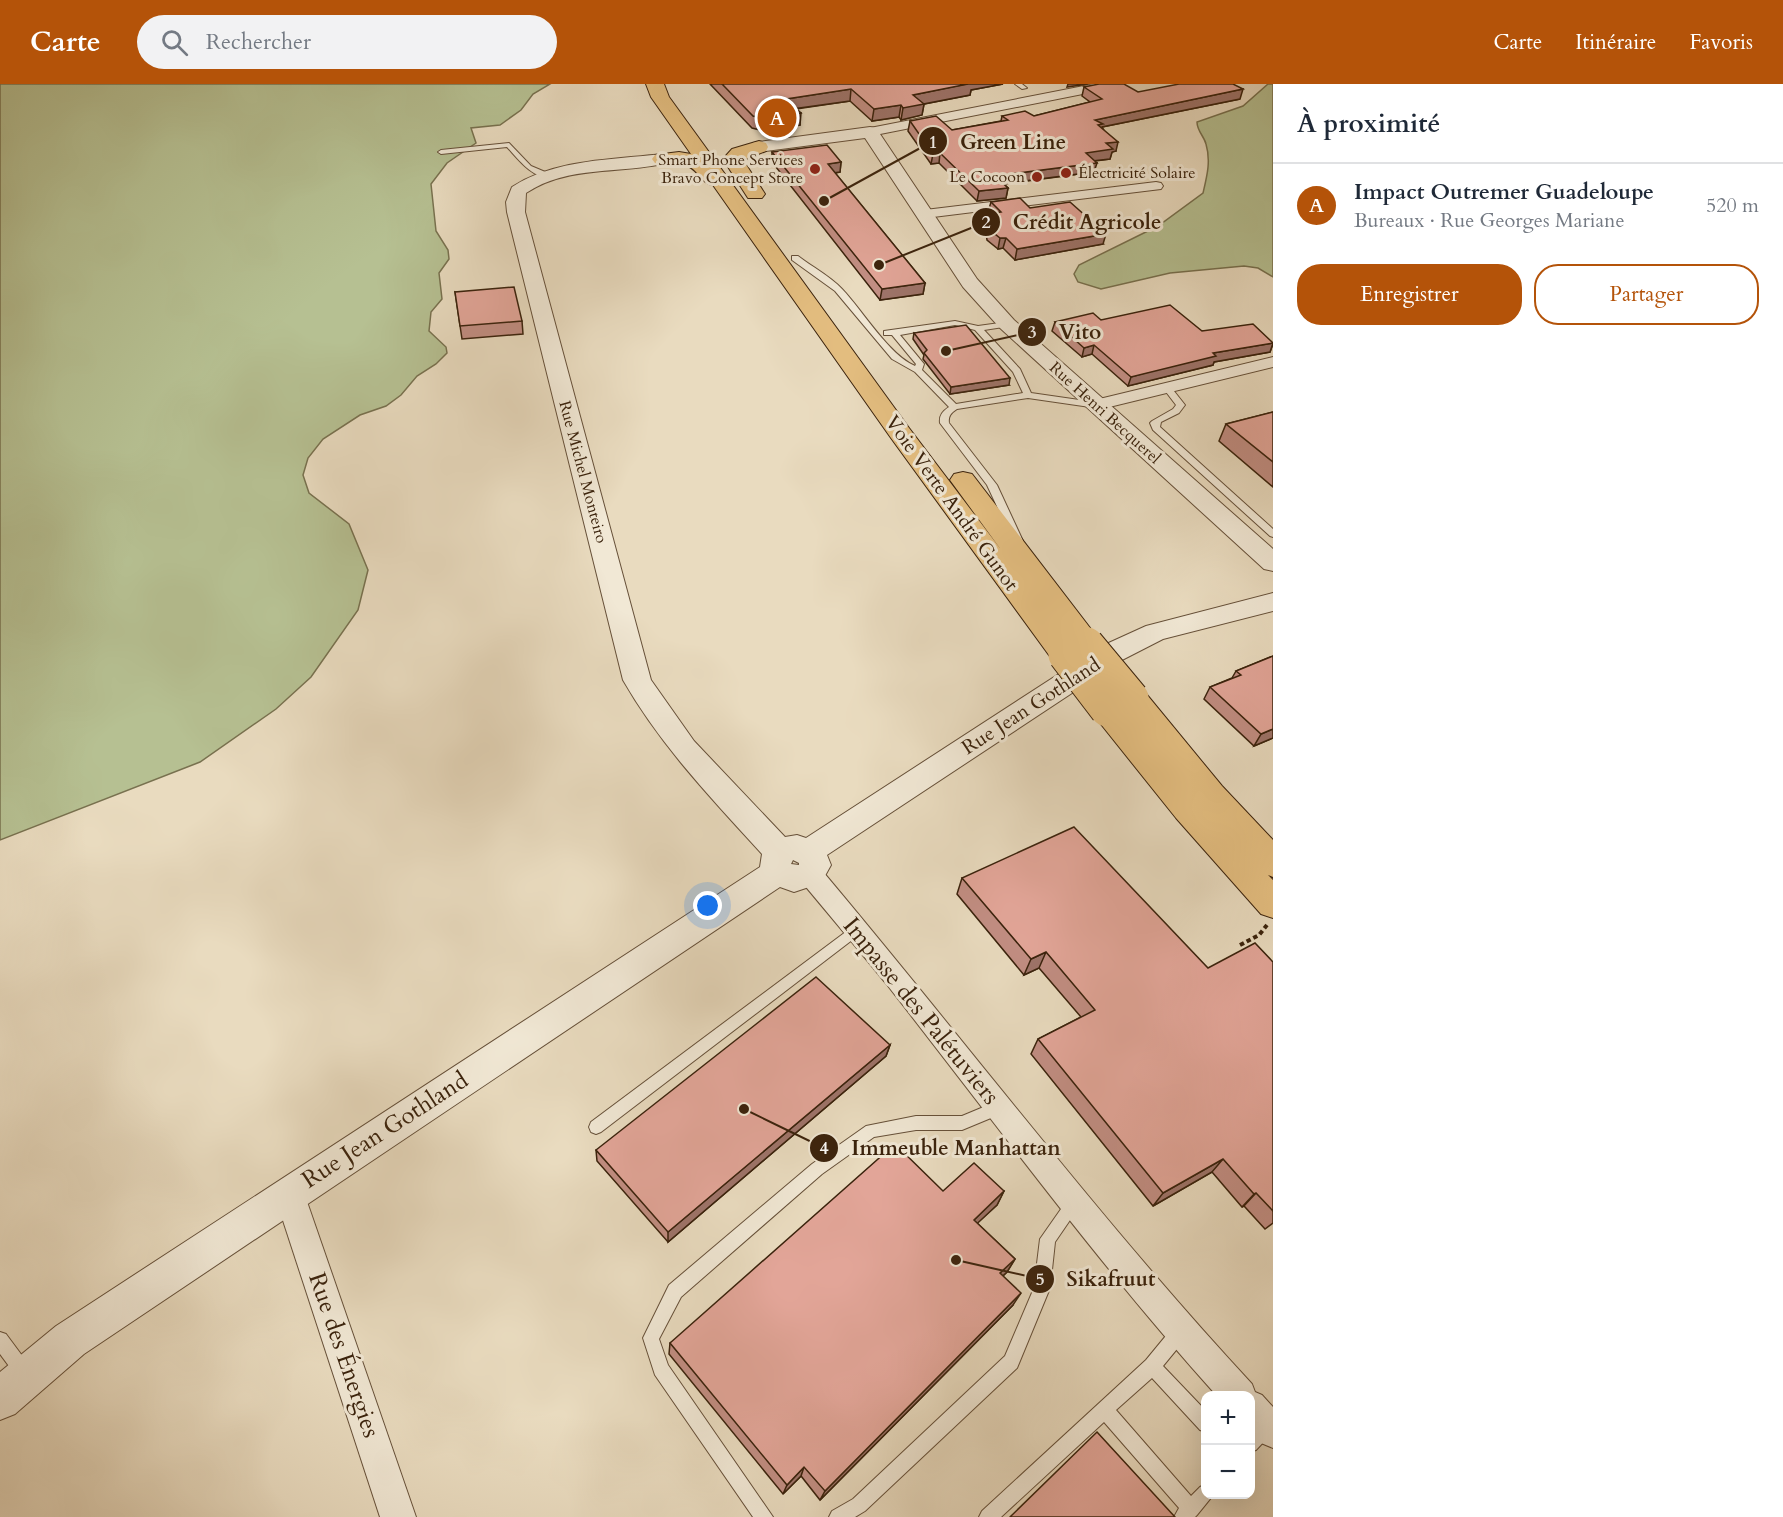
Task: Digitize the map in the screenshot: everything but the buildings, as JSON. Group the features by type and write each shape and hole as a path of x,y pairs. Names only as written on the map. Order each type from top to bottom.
{"main road":[{"name":"Voie Verte André Gunot","path":"655,84 660,97 688,124"},
{"name":"Voie Verte André Gunot","path":"662,84 675,97 688,124 750,210 900,433 1119,704 1211,836 1273,904"},
{"path":"688,124 716,140 759,147"},
{"path":"662,159 682,153 690,147 688,124"},
{"path":"662,159 685,159 699,163 731,204 750,210 758,198 733,159 739,153 759,147"},
{"name":"Voie Verte André Gunot","path":"750,210 795,258 1031,569 1076,649"},
{"name":"Voie Verte André Gunot","path":"1119,704 1210,795 1273,864"}],"street":[{"path":"759,147 870,132 1113,84"},
{"name":"Rue Henri Becquerel","path":"870,132 978,294 1006,324 1273,563"},
{"name":"Rue Michel Monteiro","path":"662,159 547,176 518,191 515,202 516,212 637,680 663,724 685,751 794,862"},
{"path":"925,214 1155,186"},
{"path":"1097,405 1273,362"},
{"name":"Rue Jean Gothland","path":"0,1398 26,1374 70,1340 289,1193 1112,653 1155,632 1273,602"},
{"name":"Impasse des Palétuviers","path":"794,862 907,990 1073,1203 1180,1332 1236,1391"},
{"name":"Rue des Énergies","path":"289,1193 398,1517"}],"lane":[{"path":"441,152 509,145 529,167 547,176"},
{"path":"795,258 838,289 895,357 918,370 954,407"},
{"path":"876,332 894,333 956,323 978,328 1006,324"},
{"path":"978,328 1017,371 1028,395"},
{"path":"894,333 920,364 918,370"},
{"path":"1167,388 1181,405 1176,412 1159,419 1155,423 1156,428 1273,534"},
{"path":"1031,569 992,485 945,423 946,412 954,407 1028,395 1097,405"},
{"path":"596,1127 855,930"},
{"path":"764,1517 661,1369 651,1338 675,1291 818,1169 871,1131 916,1123 962,1124 998,1108"},
{"path":"838,1517 859,1505 1011,1362 1042,1288 1048,1239 1073,1203"},
{"path":"988,1517 1152,1366 1180,1332"},
{"path":"0,1340 26,1374"},
{"path":"1152,1366 1201,1419"},
{"path":"1105,1410 1187,1513 1201,1498"}],"green space":[{"path":"0,84 550,84 533,94 521,110 500,125 471,128 476,143 447,163 431,184 436,231 448,250 449,259 439,273 442,299 431,312 429,331 446,347 447,353 436,364 417,376 401,395 386,406 360,415 323,439 308,458 303,475 309,493 349,524 368,570 358,610 311,677 276,709 200,762 0,840"},
{"path":"1268,84 1273,84 1273,277 1258,268 1244,266 1170,273 1101,289 1078,282 1074,274 1079,265 1158,226 1203,193 1208,156 1197,122 1243,106"}],"place":[{"name":"Impact Outremer Guadeloupe","path":"777,118"},
{"name":"Smart Phone Services Bravo Concept Store","path":"815,169"},
{"name":"Électricité Solaire","path":"1066,173"},
{"name":"Le Cocoon","path":"1037,177"},
{"name":"Green Line","path":"824,201"},
{"name":"Crédit Agricole","path":"879,265"},
{"name":"Vito","path":"946,351"},
{"name":"Immeuble Manhattan","path":"744,1109"},
{"name":"Sikafruut","path":"956,1260"}]}
